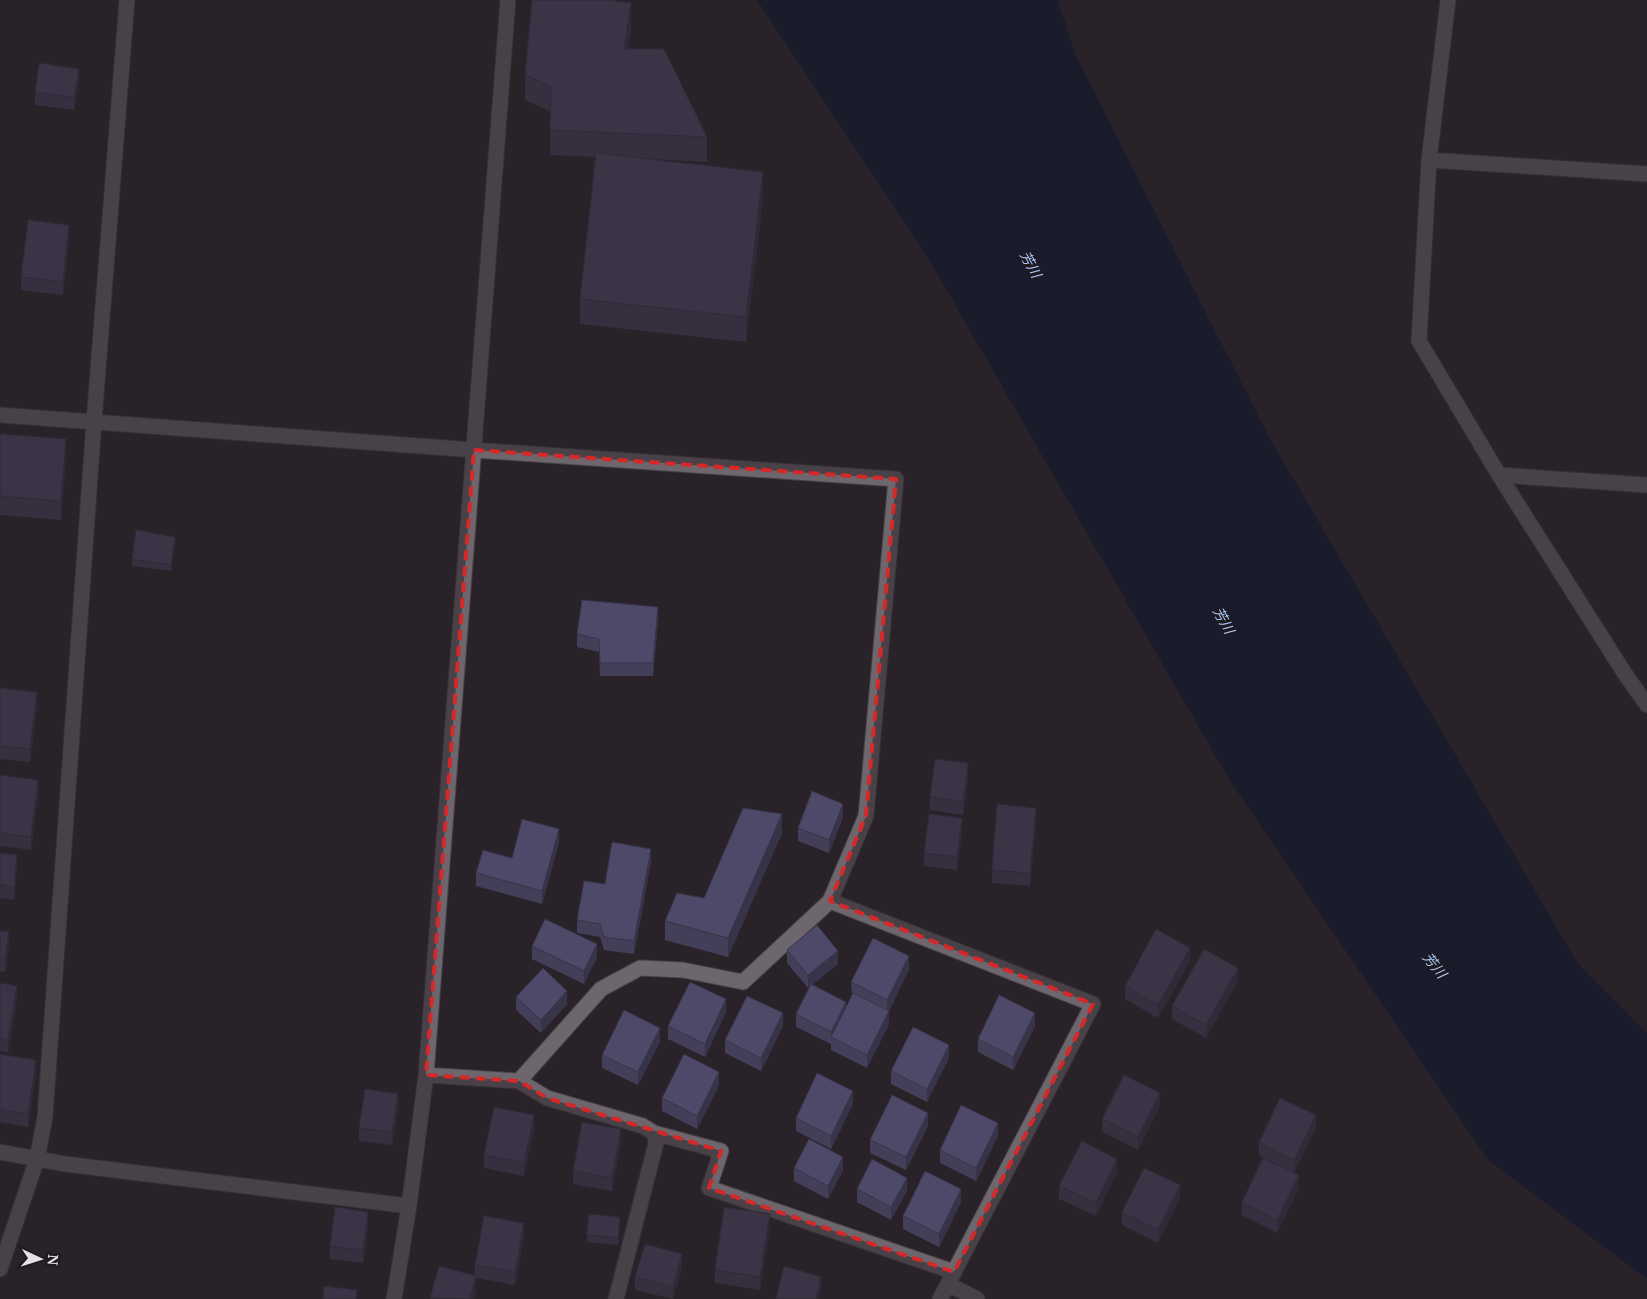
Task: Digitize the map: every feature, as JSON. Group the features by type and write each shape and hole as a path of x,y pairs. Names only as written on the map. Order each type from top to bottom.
{"street":[{"path":"0,1269 36,1160 45,1117 94,421 127,0"},
{"path":"394,1299 409,1206 426,1075 508,0"},
{"path":"1448,0 1429,160 1419,341 1499,475 1625,674 1647,705"},
{"path":"1429,160 1647,174"},
{"path":"0,414 474,450 896,479 866,816 830,901 743,982 683,970 640,968 601,989 519,1081"},
{"path":"1499,475 1647,485"},
{"path":"830,901 1092,1004 940,1299"},
{"path":"426,1075 519,1081 547,1098 643,1126 654,1133 721,1151 709,1188 951,1278 977,1299"},
{"path":"616,1299 656,1143 654,1133"},
{"path":"0,1152 36,1160 409,1206"}],"highlighted area":[{"path":"474,450 896,479 866,816 830,901 1093,1004 954,1272 709,1188 721,1151 547,1098 519,1081 426,1075"}],"water":[{"name":"芳川","path":"757,0 1058,0 1076,56 1269,437 1577,962 1647,1033 1647,1279 1488,1160 1230,781 928,258"}],"building":[{"path":"532,0 614,0 631,3 624,49 664,49 707,137 550,130 551,87 525,75"},
{"path":"39,63 79,69 74,97 35,92"},
{"path":"596,153 763,172 746,317 580,299"},
{"path":"28,220 69,225 63,282 21,277"},
{"path":"0,434 66,439 61,501 0,496"},
{"path":"136,530 175,537 171,565 132,559"},
{"path":"582,600 658,607 653,663 600,663 599,639 577,634"},
{"path":"0,688 37,692 30,749 0,746"},
{"path":"935,759 968,763 963,802 930,797"},
{"path":"0,775 38,780 31,837 0,833"},
{"path":"812,791 843,804 829,840 798,828"},
{"path":"997,804 1036,808 1030,873 992,870"},
{"path":"743,808 782,814 728,938 665,921 677,893 704,898"},
{"path":"929,814 962,818 957,857 924,853"},
{"path":"522,819 559,829 542,891 476,873 483,850 512,858"},
{"path":"612,842 651,849 634,941 604,937 600,924 577,920 584,881 605,884"},
{"path":"0,853 17,855 14,887 0,885"},
{"path":"545,919 597,944 584,971 532,946"},
{"path":"817,925 838,951 808,975 787,950"},
{"path":"1156,929 1190,948 1158,1005 1125,986"},
{"path":"0,931 9,932 5,959 0,958"},
{"path":"873,938 909,956 887,1000 851,982"},
{"path":"1204,949 1238,968 1206,1025 1172,1006"},
{"path":"543,968 567,991 541,1020 516,997"},
{"path":"690,982 726,999 705,1044 668,1026"},
{"path":"0,983 17,986 8,1040 0,1038"},
{"path":"811,984 846,1002 831,1032 796,1014"},
{"path":"853,993 889,1011 867,1055 831,1037"},
{"path":"999,995 1035,1013 1013,1057 978,1039"},
{"path":"747,996 783,1013 761,1058 725,1040"},
{"path":"624,1010 660,1028 638,1072 602,1055"},
{"path":"913,1027 949,1045 927,1089 891,1071"},
{"path":"0,1054 36,1060 28,1114 0,1109"},
{"path":"684,1054 719,1072 697,1116 662,1098"},
{"path":"817,1073 853,1091 831,1136 796,1118"},
{"path":"1124,1075 1160,1093 1138,1137 1102,1119"},
{"path":"365,1089 398,1094 392,1132 359,1128"},
{"path":"892,1095 928,1113 906,1157 870,1140"},
{"path":"1280,1098 1316,1115 1294,1160 1259,1142"},
{"path":"961,1105 998,1123 976,1168 940,1150"},
{"path":"494,1107 534,1115 524,1163 484,1155"},
{"path":"582,1122 621,1129 612,1178 573,1171"},
{"path":"809,1139 843,1157 828,1186 794,1168"},
{"path":"1082,1141 1117,1159 1096,1203 1059,1186"},
{"path":"1263,1158 1299,1175 1277,1220 1242,1202"},
{"path":"872,1159 907,1178 891,1207 857,1189"},
{"path":"1144,1168 1180,1185 1158,1230 1122,1212"},
{"path":"925,1171 961,1189 939,1234 903,1216"},
{"path":"335,1207 368,1212 363,1250 330,1246"},
{"path":"724,1207 770,1214 760,1277 715,1270"},
{"path":"589,1214 620,1217 618,1238 587,1235"},
{"path":"484,1216 524,1223 515,1272 475,1265"},
{"path":"645,1244 682,1254 673,1287 635,1277"},
{"path":"439,1266 476,1276 470,1299 430,1298"},
{"path":"784,1266 821,1277 816,1299 776,1299"},
{"path":"324,1286 357,1290 356,1299 323,1299"}]}
